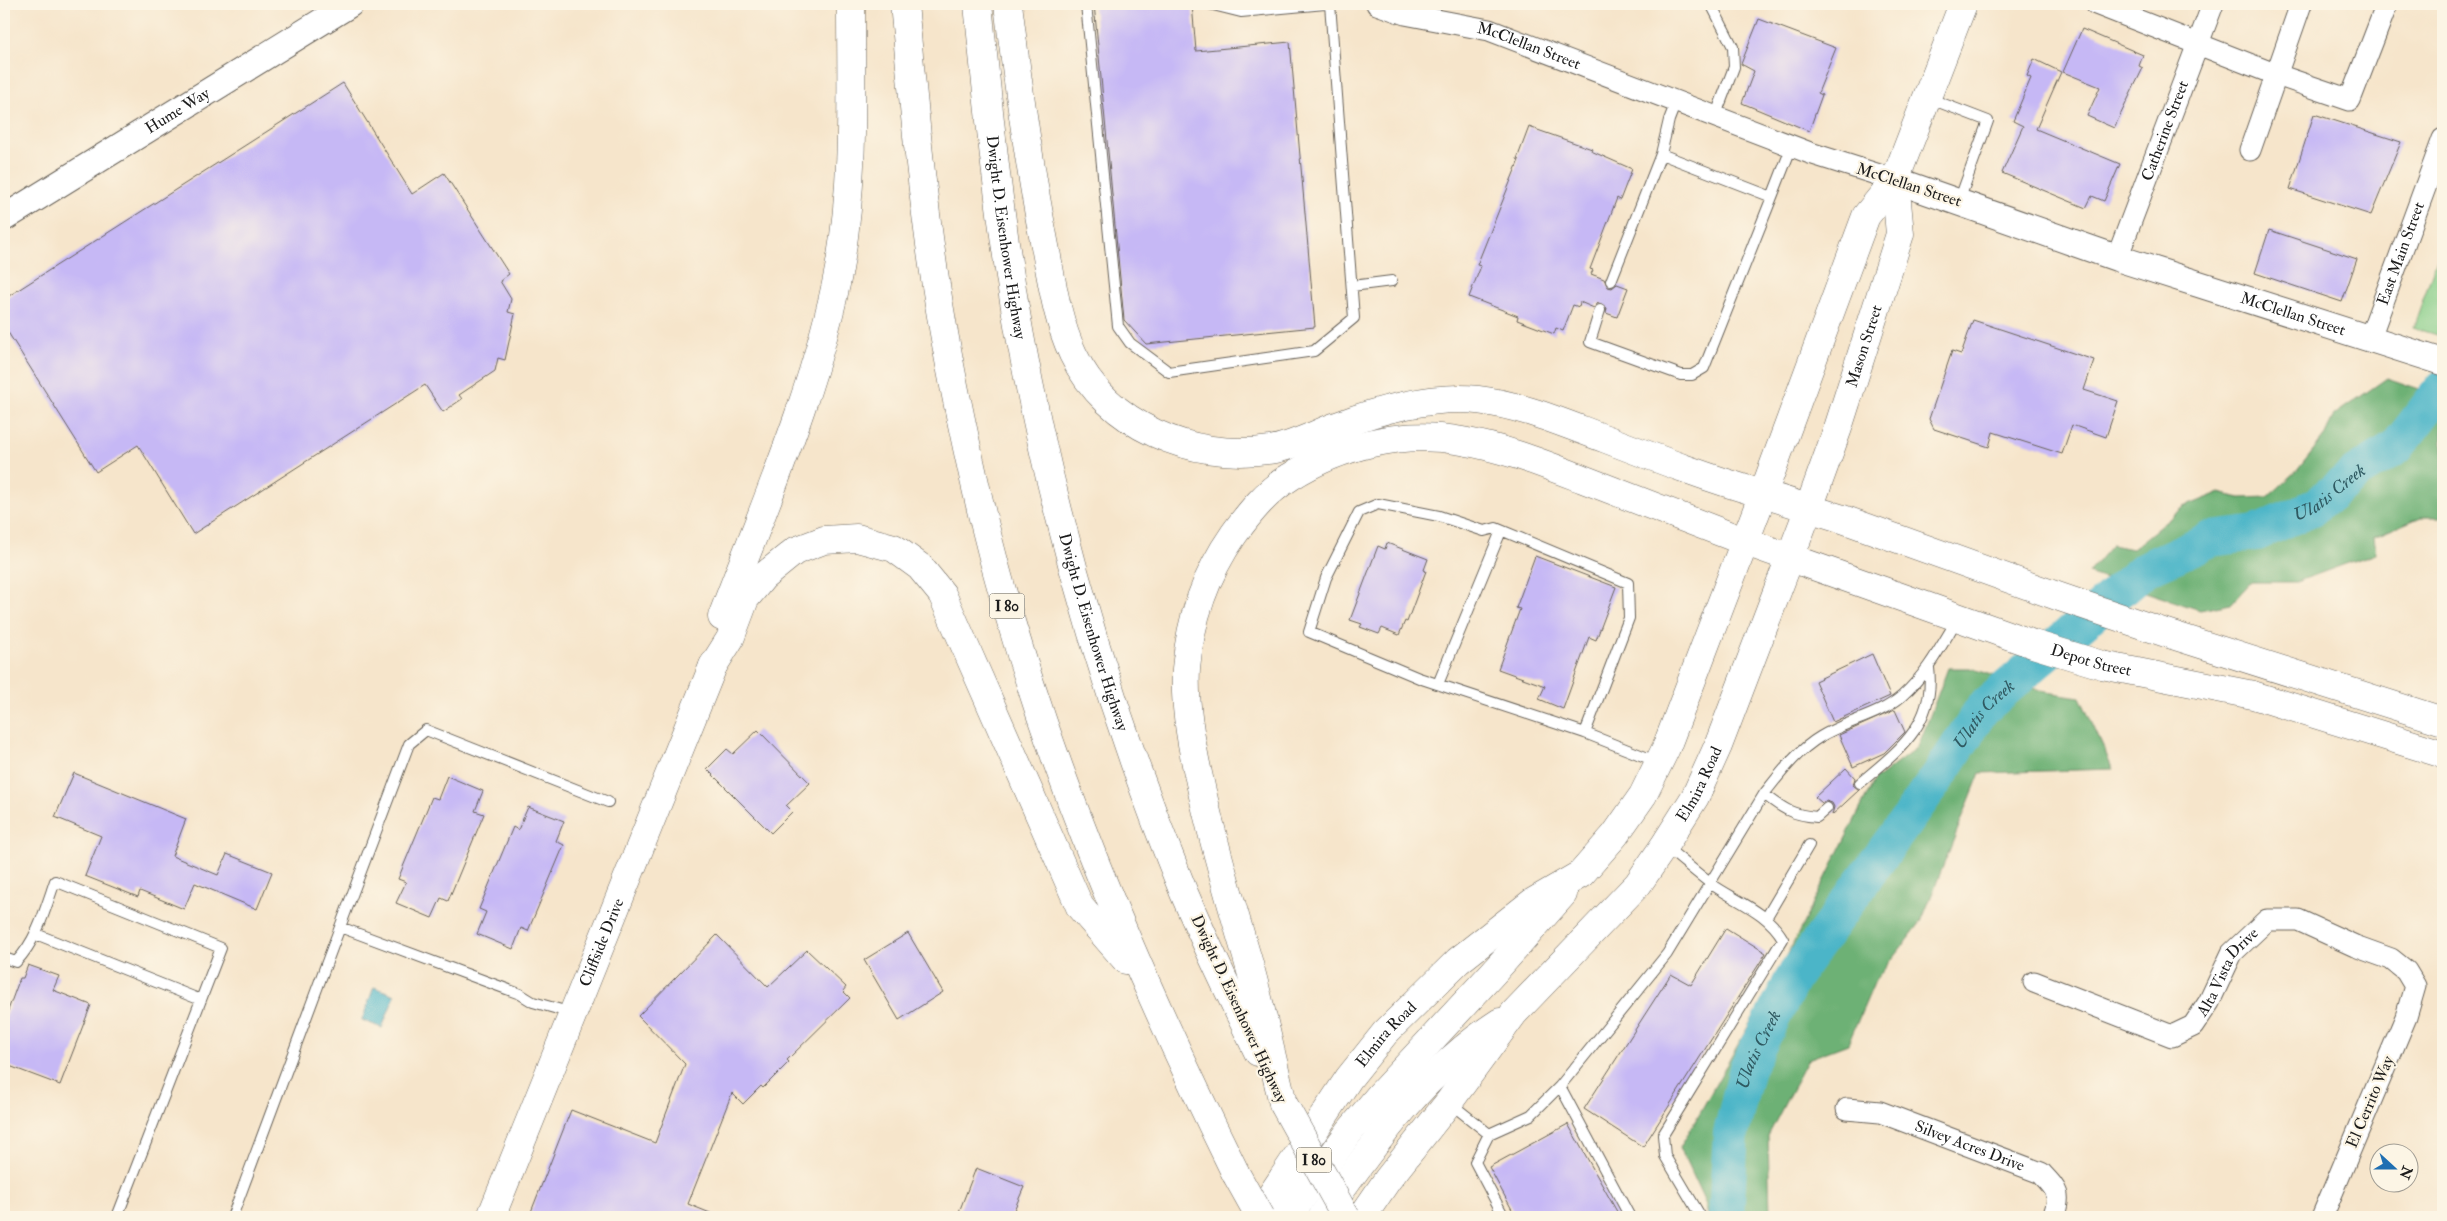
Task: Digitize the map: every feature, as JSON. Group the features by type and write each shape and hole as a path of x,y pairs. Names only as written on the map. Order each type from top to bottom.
{"main road":[{"path":"713,666 714,636 801,410 821,340 838,269 851,165 851,4"},
{"name":"I 80","path":"904,4 935,279 956,398 983,516 1017,640 1058,767 1106,893 1143,980 1236,1174 1259,1217"},
{"name":"Dwight D. Eisenhower Highway","path":"978,4 993,146 1020,334 1054,495 1091,633 1144,789 1185,895 1283,1103 1346,1217"},
{"path":"1008,4 1033,188 1058,313 1073,354 1097,391 1122,414 1154,434 1185,446 1242,454 1273,450 1377,412 1430,401 1476,400 1511,407 1556,421 1707,478 1809,508 1892,536 2166,633 2443,721"},
{"name":"Mason Street","path":"1763,494 1866,216 1895,180 1964,4"},
{"name":"Mason Street","path":"1809,508 1838,428 1900,234 1895,180"},
{"name":"Depot Street","path":"1283,1103 1248,960 1208,818 1187,710 1186,670 1195,618 1206,582 1223,550 1250,512 1279,484 1310,464 1332,454 1379,441 1414,437 1462,440 1511,453 1746,542 2033,644 2102,665 2253,695 2443,754"},
{"name":"Elmira Road","path":"1288,1217 1350,1131 1380,1095 1493,974 1581,874 1621,827 1643,795 1659,763 1763,494"},
{"name":"Elmira Road","path":"1362,1217 1388,1179 1449,1102 1514,1013 1638,884 1695,797 1718,746 1809,508"},
{"path":"713,666 730,639 745,599 763,577 795,551 824,540 857,538 894,548 920,567 942,594 1080,907 1143,980"},
{"name":"Cliffside Drive","path":"491,1217 713,666"},
{"name":"Elmira Road","path":"1259,1217 1350,1078 1385,1033 1458,961 1533,902 1581,874"},
{"name":"Elmira Road","path":"1322,1217 1368,1152 1424,1086 1471,1041 1514,1013"}],"street":[{"name":"Hume Way","path":"4,218 350,4"},
{"name":"McClellan Street","path":"1377,4 1405,14 1489,30 1792,146 1959,201 2117,258 2432,359"},
{"path":"2096,4 2138,11 2198,44 2277,75 2350,100 2388,4"},
{"name":"Catherine Street","path":"2117,258 2213,4"},
{"path":"2250,150 2301,4"},
{"name":"East Main Street","path":"2369,340 2443,139"},
{"name":"Alta Vista Drive","path":"2034,982 2172,1036 2194,1026 2209,1002 2232,953 2245,940 2267,920 2298,920 2355,946 2391,959 2406,971 2415,986"},
{"name":"El Cerrito Way","path":"2322,1217 2406,1018 2415,986"},
{"name":"Silvey Acres Drive","path":"1848,1109 1880,1112 2041,1173 2057,1190 2058,1205 2053,1217"}],"lane":[{"path":"1086,4 1118,326 1130,343 1169,372 1314,351 1354,318 1330,4"},
{"path":"1209,4 1242,12 1293,5 1326,4"},
{"path":"1711,4 1734,47 1734,67 1715,117"},
{"path":"1927,98 1988,120 1959,201"},
{"path":"1611,281 1661,154 1676,102"},
{"path":"1600,310 1590,342 1682,375 1692,375 1704,368 1792,146"},
{"path":"1661,154 1772,197"},
{"path":"1352,286 1392,281"},
{"path":"1585,733 1629,618 1628,583 1496,528 1484,531 1439,516 1378,504 1359,512 1326,578 1309,632 1438,684 1585,733 1659,763"},
{"path":"1438,684 1501,531"},
{"path":"1504,1217 1475,1162 1489,1134 1531,1115 1560,1086 1668,954 1764,794 1783,770 1819,737 1886,707 1902,696 1929,668 1958,617"},
{"path":"1860,783 1902,748 1919,723 1931,687 1929,668"},
{"path":"232,1217 408,744 426,730 608,802"},
{"path":"1764,794 1781,808 1797,816 1817,817 1827,808"},
{"path":"1766,918 1809,845"},
{"path":"1664,846 1711,883 1766,918 1783,939 1662,1136 1665,1156 1700,1217"},
{"path":"4,958 16,962 26,952 36,934 55,881 221,948 117,1217"},
{"path":"340,927 520,994 533,1002 573,1013"},
{"path":"36,934 201,1000"},
{"path":"1560,1086 1630,1217"},
{"path":"1449,1102 1489,1134"}],"green space":[{"path":"2443,242 2443,337 2413,328"},
{"path":"2387,378 2443,397 2443,517 2421,517 2374,537 2376,553 2296,582 2251,582 2231,604 2200,610 2088,573 2112,545 2132,549 2184,507 2219,493 2240,498 2268,497 2296,472 2325,435 2334,415"},
{"path":"1948,668 1970,668 2046,692 2080,697 2113,769 1980,773 1921,922 1875,981 1848,1044 1808,1059 1768,1136 1770,1217 1708,1217 1705,1202 1680,1148 1782,966 1876,777 1879,777 1918,747"}],"water":[{"path":"374,987 395,995 382,1028 362,1020"}],"building":[{"path":"1094,4 1192,4 1196,51 1290,42 1315,327 1146,344 1124,320"},
{"path":"1759,19 1836,48 1818,93 1822,95 1809,131 1742,103 1754,71 1741,64"},
{"path":"2082,29 2143,55 2139,66 2143,68 2114,128 2087,116 2100,87 2063,72"},
{"path":"2034,59 2061,72 2036,129 2120,164 2104,201 2092,196 2086,208 2002,173 2023,126 2013,121 2031,78 2027,76"},
{"path":"343,83 412,194 444,173 509,274 500,281 511,299 508,312 515,314 505,360 498,358 495,371 459,395 462,399 443,412 425,385 193,534 138,445 96,472 4,326 4,299"},
{"path":"2314,114 2401,142 2371,215 2290,189"},
{"path":"1529,127 1592,149 1591,151 1632,169 1620,200 1617,198 1590,269 1593,270 1591,274 1604,279 1608,287 1612,288 1617,284 1628,288 1617,317 1606,313 1607,308 1602,304 1598,303 1594,308 1580,302 1579,307 1573,305 1563,331 1556,328 1554,334 1517,320 1518,316 1469,297 1481,266 1477,265 1519,160 1517,159"},
{"path":"2269,230 2357,259 2342,302 2255,273"},
{"path":"1973,320 2094,360 2084,390 2118,401 2106,437 2072,425 2062,454 1993,432 1989,447 1934,429 1929,419 1952,351 1961,354"},
{"path":"1387,543 1428,559 1424,570 1426,571 1407,622 1405,621 1399,635 1382,628 1379,634 1360,627 1362,624 1350,620 1378,546 1385,549"},
{"path":"1535,556 1616,587 1596,640 1589,637 1563,709 1539,699 1545,686 1498,669 1520,609 1516,608"},
{"path":"1872,654 1890,696 1833,722 1815,681"},
{"path":"1895,710 1905,732 1884,753 1853,767 1839,735"},
{"path":"758,730 810,783 786,806 792,812 771,833 707,769 727,749 733,754"},
{"path":"1846,768 1855,778 1853,785 1859,790 1832,815 1834,807 1832,803 1826,801 1822,803 1815,797"},
{"path":"74,773 186,819 172,856 218,875 227,854 272,872 257,909 195,883 184,909 140,891 138,897 85,876 101,836 55,817"},
{"path":"447,776 483,791 475,811 484,814 448,901 441,898 432,918 396,903 406,882 398,879 432,797 438,799"},
{"path":"528,807 564,821 556,841 564,845 528,931 521,928 513,949 477,934 486,912 479,909 513,827 518,830"},
{"path":"1726,928 1766,953 1643,1147 1584,1109 1671,974 1691,985"},
{"path":"908,933 943,992 899,1020 864,960"},
{"path":"717,935 768,987 807,950 846,987 843,991 850,998 787,1060 789,1062 763,1088 761,1086 743,1104 732,1093 688,1204 720,1217 529,1217 571,1110 655,1143 685,1064 638,1016"},
{"path":"28,965 59,976 53,990 91,1005 60,1085 4,1064 4,1021 20,978 23,978"},
{"path":"1568,1124 1620,1217 1516,1217 1489,1167"},
{"path":"976,1168 1024,1187 1011,1217 957,1217"}],"waterway":[{"name":"Ulatis Creek","path":"1726,1217 1731,1133 1747,1068 1794,976 1940,774 1982,709 2145,569 2211,539 2257,533 2314,507 2356,473 2396,448 2443,387"}]}
